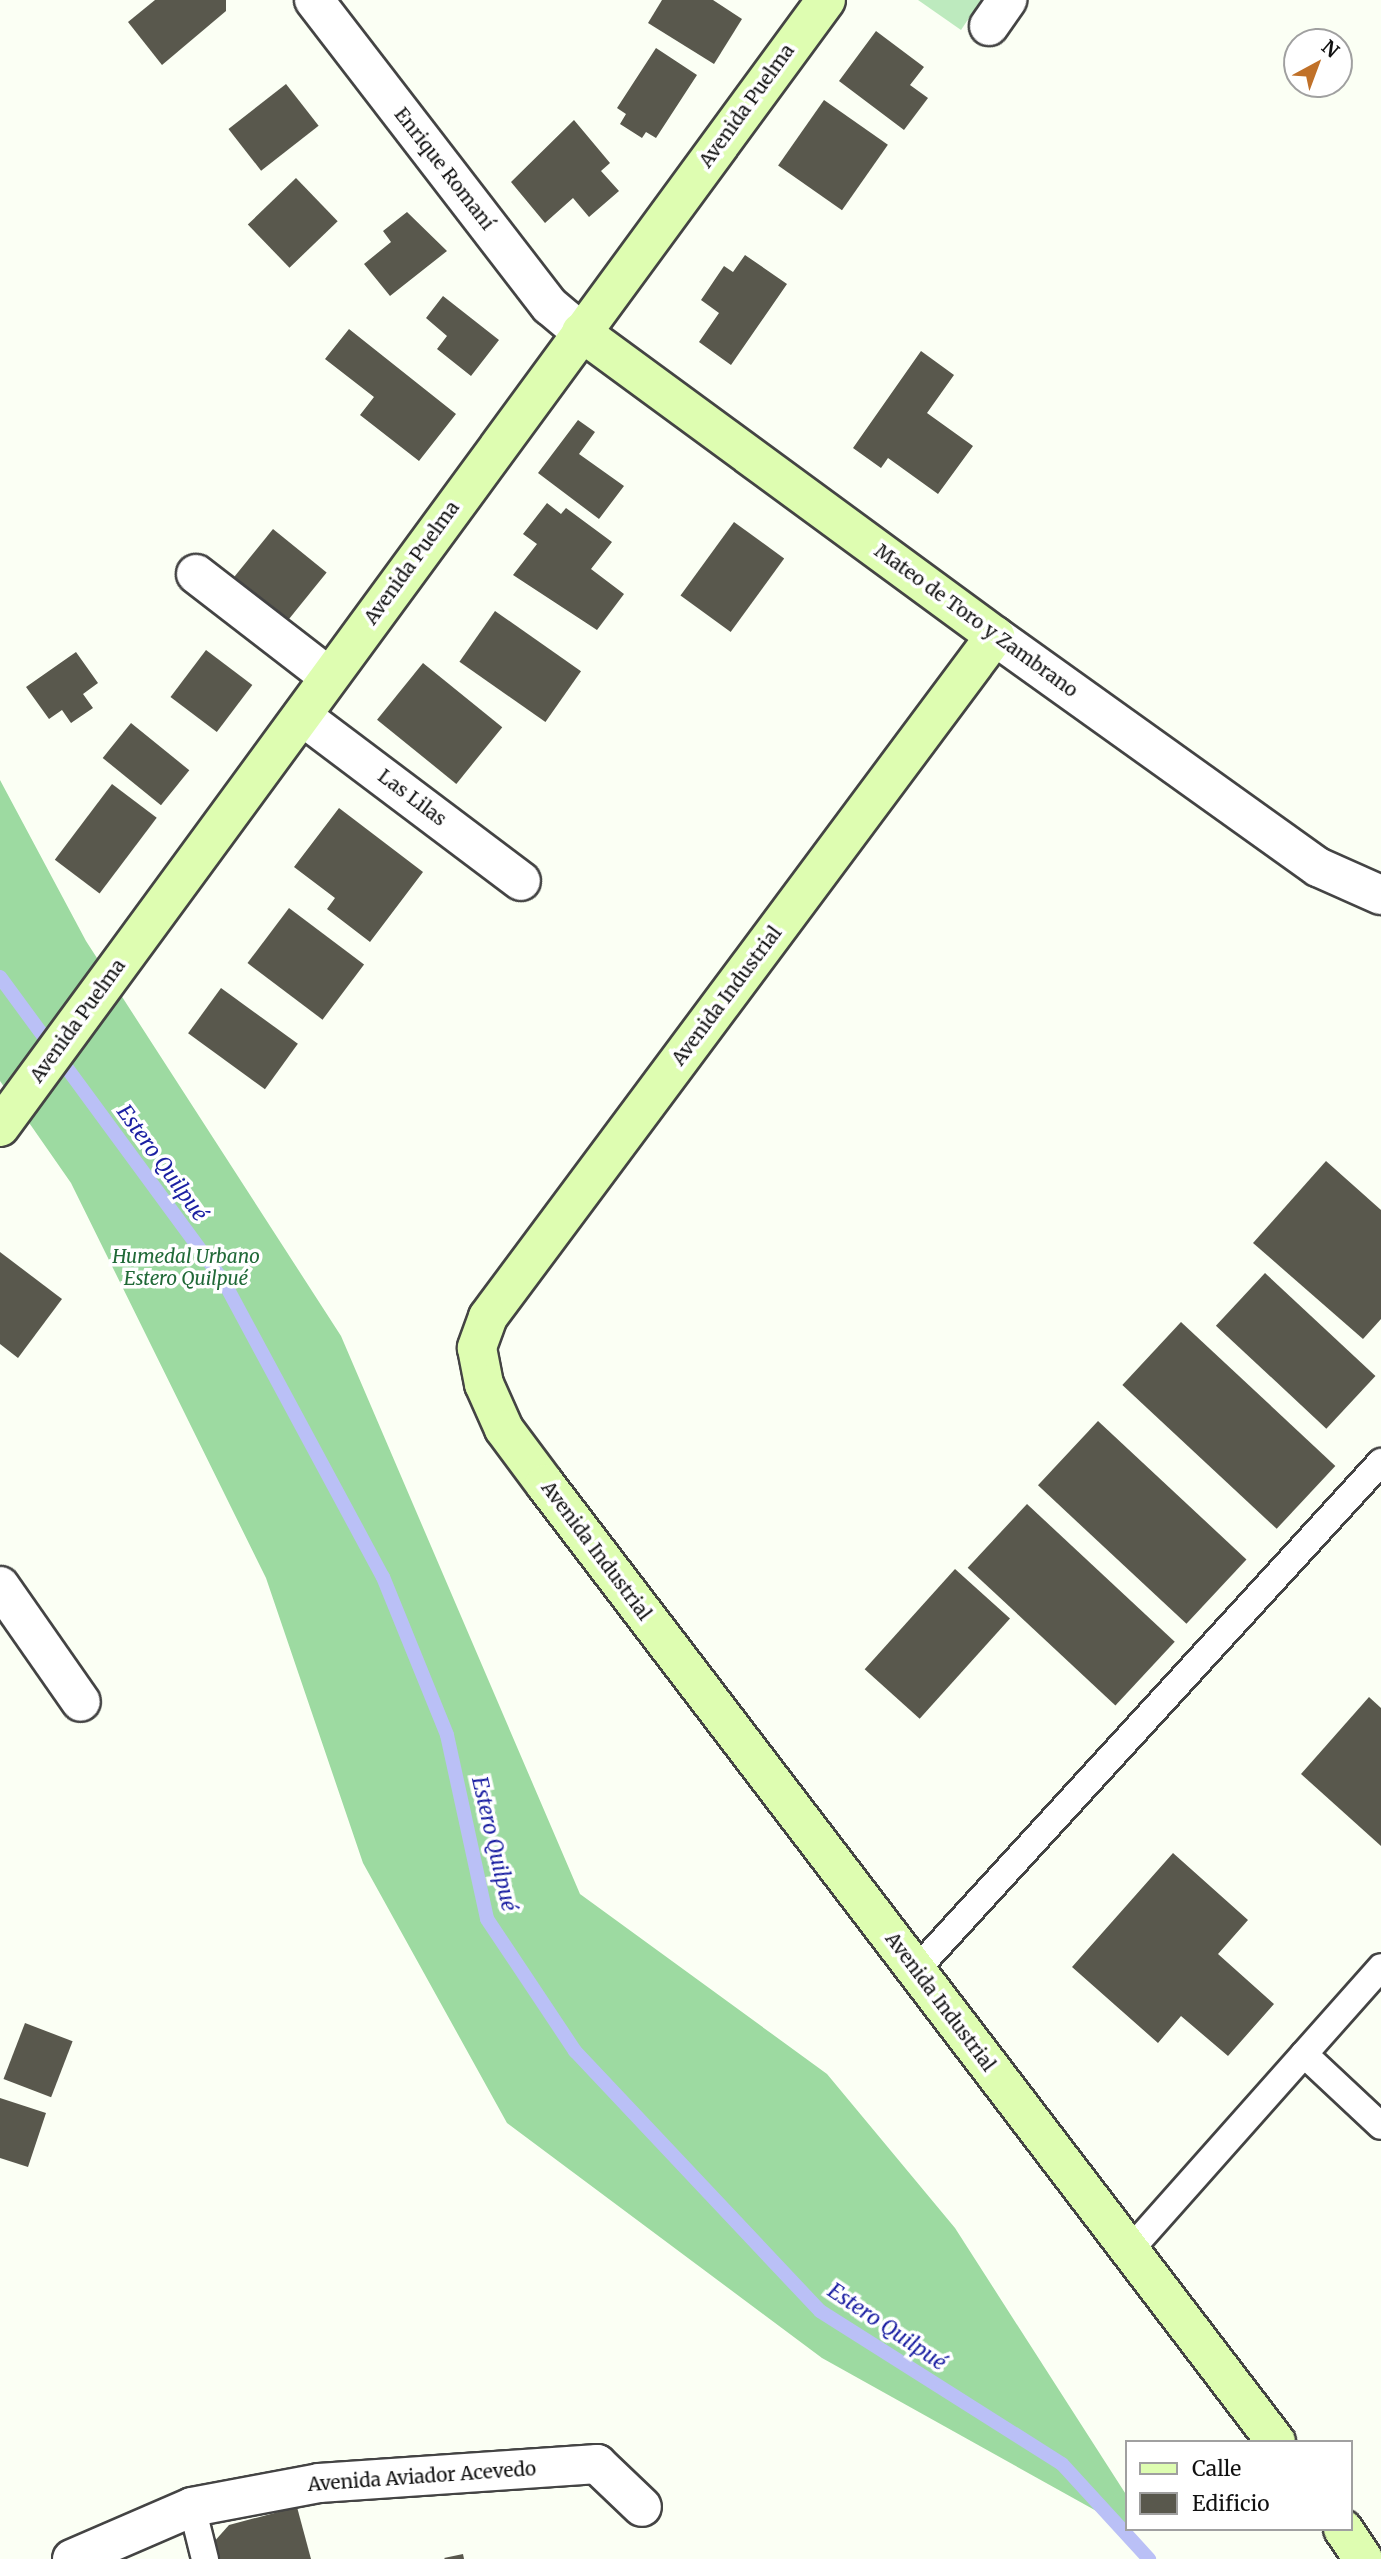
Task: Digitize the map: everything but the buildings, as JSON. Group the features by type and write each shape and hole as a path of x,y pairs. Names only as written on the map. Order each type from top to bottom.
{"street":[{"name":"Enrique Romaní","path":"314,0 550,306 581,332"},
{"name":"Avenida Puelma","path":"0,1127 826,0"},
{"name":"Mateo de Toro y Zambrano","path":"581,332 995,636 1318,867 1381,895"},
{"path":"196,574 328,676"},
{"name":"Avenida Industrial","path":"995,636 488,1317 477,1348 504,1429 1274,2440"},
{"name":"Las Lilas","path":"302,716 521,881"},
{"path":"0,1586 81,1702"},
{"name":"Avenida Aviador Acevedo","path":"72,2559 192,2507 319,2483 597,2464 642,2507"},
{"path":"1344,2531 1363,2559"}],"lane":[{"path":"916,1970 1381,1462"},
{"path":"1130,2250 1381,1967"},
{"path":"1304,2054 1381,2126"},
{"path":"192,2507 205,2559"}],"green space":[{"path":"918,0 981,0 961,30"},
{"name":"Humedal Urbano Estero Quilpué","path":"0,780 86,941 341,1336 580,1894 827,2074 955,2228 1126,2494 1126,2527 822,2358 507,2123 363,1863 266,1578 71,1183 0,1081"}],"waterway":[{"name":"Estero Quilpué","path":"0,977 224,1282 383,1577 447,1735 487,1919 575,2051 820,2311 1062,2464 1149,2559"}]}
